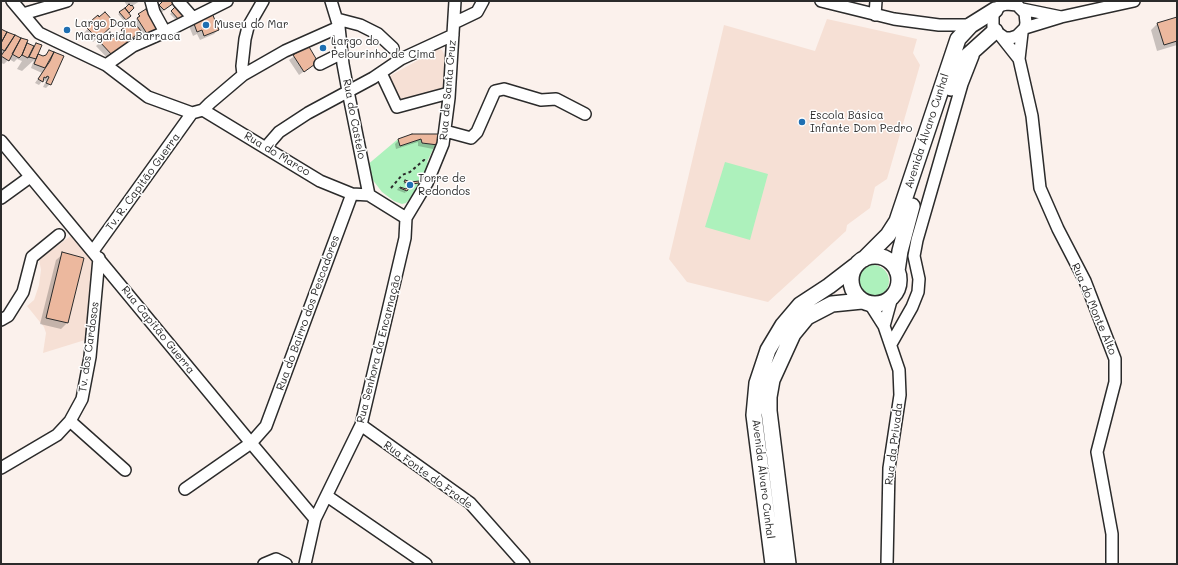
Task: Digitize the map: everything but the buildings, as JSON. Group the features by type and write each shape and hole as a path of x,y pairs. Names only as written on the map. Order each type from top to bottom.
{"main road":[{"name":"Avenida Álvaro Cunhal","path":"773,564 754,415 757,383 768,350 783,325 800,305 829,286 859,262 888,235 897,221 958,39 971,25 997,7"},
{"name":"Avenida Álvaro Cunhal","path":"897,271 900,251 910,213 957,71 965,58 979,45 998,34"},
{"path":"876,256 891,262 897,271 899,283 896,291 892,297 885,302 878,304 866,303 856,296 851,285 851,273 859,262 876,256"},
{"name":"Avenida Álvaro Cunhal","path":"788,564 769,411 772,380 793,334 807,317 832,304 866,303"}],"street":[{"name":"Rua do Marco","path":"12,1 45,37 106,65 148,97 198,112 266,147 320,181 352,194"},
{"path":"23,14 67,1"},
{"path":"151,1 154,12 165,32"},
{"path":"178,1 193,18"},
{"path":"106,65 133,46 227,1"},
{"path":"243,75 242,66 248,27 263,1"},
{"name":"Rua do Castelo","path":"331,1 338,23 348,91 370,195"},
{"name":"Rua de Santa Cruz","path":"406,218 427,183 443,144 449,93 455,1"},
{"path":"454,23 478,12 483,1"},
{"path":"821,1 894,19 940,25 971,25"},
{"path":"875,15 876,1"},
{"path":"998,34 1005,38 1011,38 1017,36 1023,31 1094,5 1134,1"},
{"path":"1019,58 998,34 992,21 997,7 1007,4 1018,5 1061,17"},
{"path":"1018,5 1026,18 1019,58"},
{"path":"338,23 360,25 378,34 393,48"},
{"name":"Tv. R. Capitão Guerra","path":"96,255 198,112 243,75 338,23"},
{"path":"266,147 279,132 308,113 381,73 406,57 453,35"},
{"path":"891,344 912,307 918,292 919,279 914,256 917,240 968,64 979,45"},
{"path":"320,64 342,53"},
{"name":"Rua do Monte Alto","path":"1019,58 1032,116 1040,188 1058,230 1085,281 1115,359 1115,382 1097,452 1112,534 1112,564"},
{"path":"381,73 397,108 449,93"},
{"path":"445,132 471,138 477,132 495,91 504,89 541,100 556,99 585,114"},
{"name":"Rua Capitão Guerra","path":"1,141 315,519"},
{"path":"1,198 30,177"},
{"path":"352,194 370,195 406,218"},
{"name":"Rua do Bairro dos Pescadores","path":"185,489 251,443 266,426 352,194"},
{"name":"Rua Senhora da Encarnação","path":"305,564 315,519 361,425 402,253 405,238 406,218"},
{"path":"1,320 8,316 24,292 32,257 59,235"},
{"name":"Tv. dos Cardosos","path":"1,468 57,435 70,421 82,399 90,357 96,255"},
{"path":"884,326 892,297"},
{"name":"Rua da Privada","path":"866,303 884,326 899,370 900,395 889,468 887,564"},
{"path":"70,421 125,470"},
{"name":"Rua Fonte do Frade","path":"361,425 470,503 524,564"},
{"path":"327,496 426,564"},
{"path":"264,564 276,559 286,564"}],"path":[{"path":"391,188 402,175 410,172 424,160 429,162"}],"shaded area":[{"name":"Escola Básica Infante Dom Pedro","path":"827,19 917,39 913,53 920,65 887,179 875,187 870,208 847,225 846,231 768,302 687,282 669,259 724,25 815,51"},
{"path":"438,49 442,50 446,58 443,92 400,104 388,77"},
{"path":"72,235 95,264 85,340 43,353 46,333 44,327 27,306 34,300 39,285 41,270 39,259"}],"green space":[{"path":"398,139 400,146 421,139 422,143 435,145 427,162 429,163 418,185 410,199 406,203 402,204 394,201 382,192 372,179 366,166"},
{"path":"725,162 768,174 750,240 705,227"},
{"path":"873,265 879,266 886,272 889,281 888,287 882,294 873,297 867,296 860,290 857,281 858,275 864,268"}],"place":[{"name":"Museu do Mar","path":"206,25"},
{"name":"Largo Dona Margarida Barraca","path":"67,30"},
{"name":"Largo do Pelourinho de Cima","path":"323,48"},
{"name":"Escola Básica Infante Dom Pedro","path":"802,122"},
{"name":"Torre de Redondos","path":"410,185"}]}
